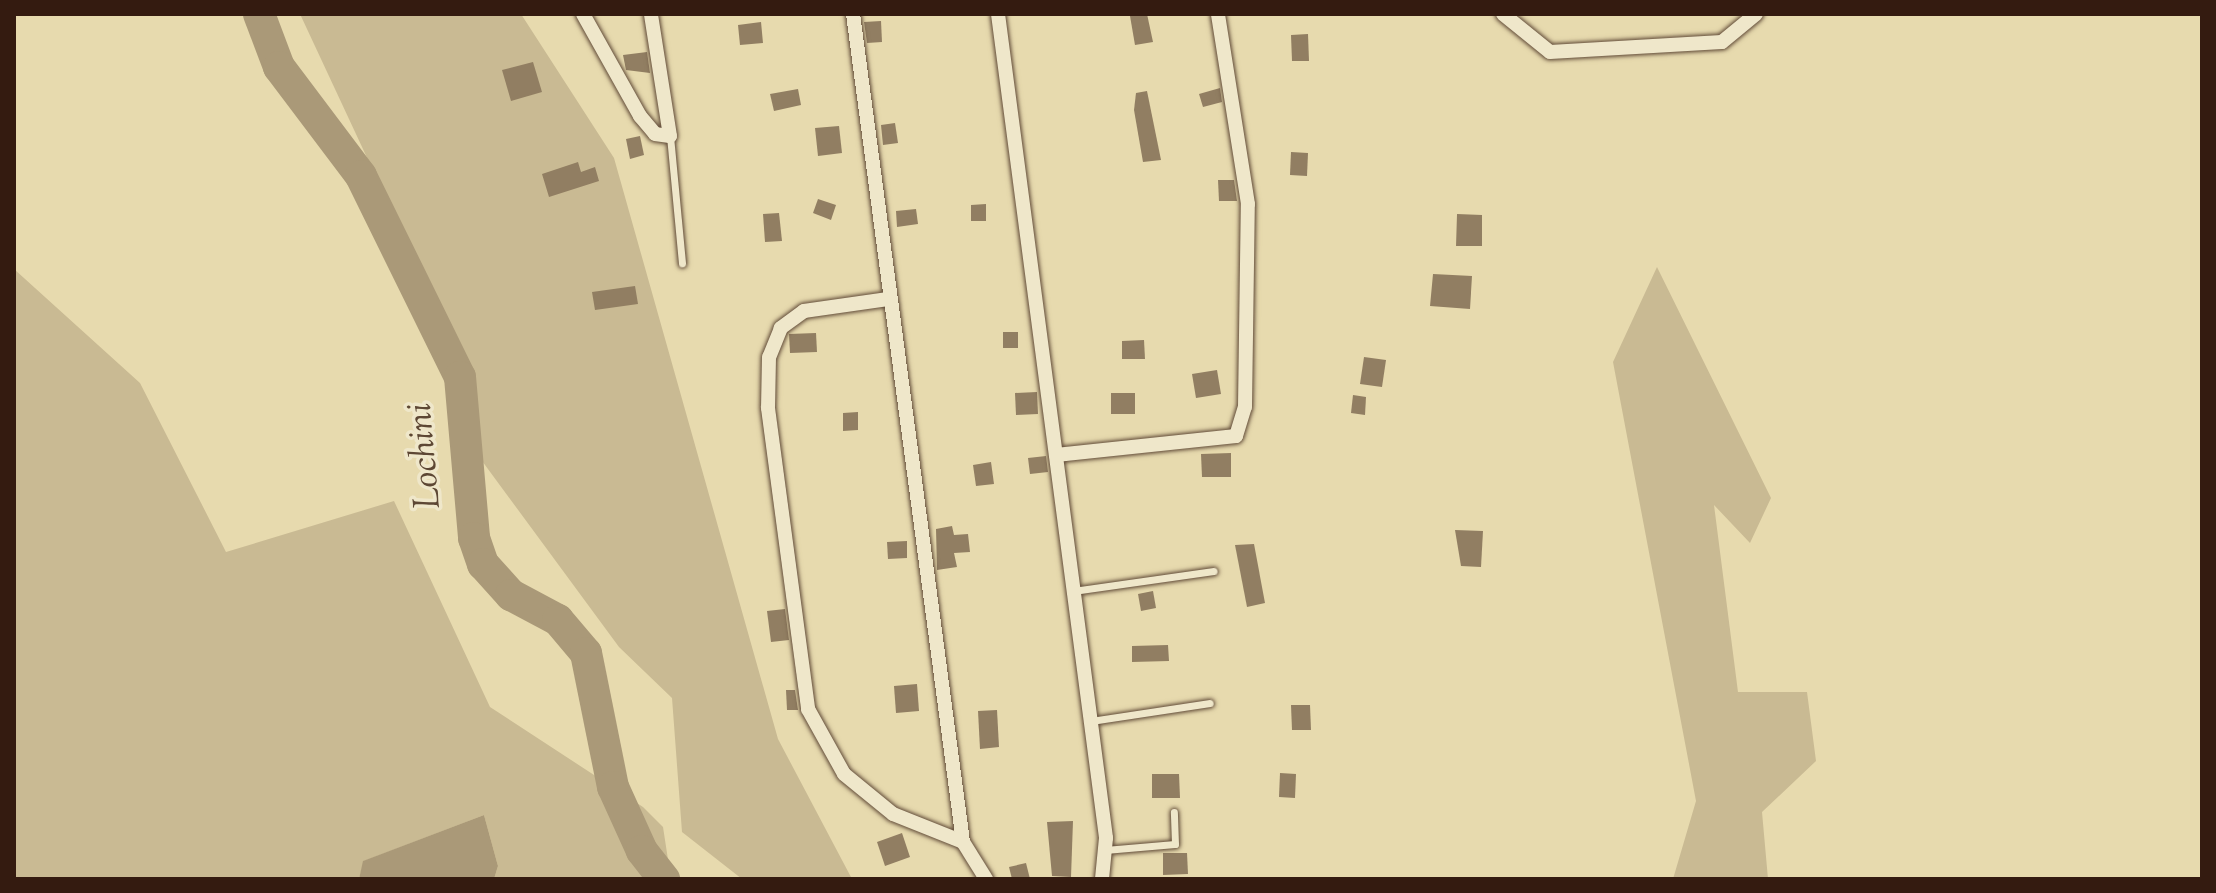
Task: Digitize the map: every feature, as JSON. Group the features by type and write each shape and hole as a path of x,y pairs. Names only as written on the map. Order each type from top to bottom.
{"street":[{"path":"583,14 640,116 655,134 670,136 651,14"},
{"path":"853,14 888,299 963,842 986,879"},
{"path":"998,14 1091,721 1105,850 1102,879"},
{"path":"1056,455 1236,436 1245,407 1248,204 1218,14"},
{"path":"1503,14 1550,52 1722,42 1756,14"},
{"path":"888,299 804,311 781,328 769,357 768,408 808,709 844,774 893,814 963,842"}],"lane":[{"path":"670,136 682,263"},
{"path":"1073,591 1214,571"},
{"path":"1091,721 1210,703"},
{"path":"1105,850 1175,844 1174,812"}],"shaded area":[{"path":"300,14 521,14 614,158 778,739 852,879 742,879 682,832 672,698 619,647 474,450 467,372"},
{"path":"1657,267 1771,498 1750,543 1714,505 1738,692 1807,692 1816,761 1762,812 1768,879 1673,879 1696,801 1613,362"},
{"path":"14,269 140,383 226,552 394,501 490,707 643,807 663,827 671,879 494,879 498,866 484,815 364,861 359,879 14,879"},
{"path":"484,815 498,866 494,879 359,879 363,861"}],"building":[{"path":"1147,14 1153,42 1135,45 1130,16"},
{"path":"881,21 882,42 867,43 864,22"},
{"path":"761,22 763,43 740,45 738,25"},
{"path":"1308,34 1309,61 1292,61 1291,35"},
{"path":"647,52 650,73 626,70 623,55"},
{"path":"533,62 542,92 511,101 502,70"},
{"path":"1220,88 1222,102 1203,107 1199,94"},
{"path":"798,89 801,105 774,111 770,94"},
{"path":"1147,91 1161,160 1143,162 1134,110 1136,93"},
{"path":"895,123 898,143 883,145 881,125"},
{"path":"839,126 842,153 818,156 815,128"},
{"path":"640,136 644,155 630,159 626,139"},
{"path":"1291,152 1308,153 1307,176 1290,175"},
{"path":"578,162 581,172 595,167 599,181 549,197 542,174"},
{"path":"1218,180 1234,180 1237,201 1219,201"},
{"path":"818,199 836,205 831,220 813,213"},
{"path":"986,204 986,221 971,221 971,205"},
{"path":"916,209 918,224 897,227 896,211"},
{"path":"779,213 782,241 765,242 763,214"},
{"path":"1457,214 1482,215 1482,246 1456,246"},
{"path":"1433,274 1472,276 1470,309 1430,306"},
{"path":"635,286 638,304 595,310 592,292"},
{"path":"1003,332 1018,332 1018,348 1003,348"},
{"path":"816,333 817,352 790,353 789,334"},
{"path":"1144,340 1145,359 1122,359 1122,341"},
{"path":"1364,357 1386,360 1382,387 1360,384"},
{"path":"1217,370 1221,394 1196,398 1192,374"},
{"path":"1037,392 1038,414 1016,415 1015,393"},
{"path":"1111,393 1135,393 1135,414 1111,414"},
{"path":"1353,395 1366,397 1365,415 1351,413"},
{"path":"858,412 858,430 843,431 843,413"},
{"path":"1231,453 1231,477 1202,477 1201,454"},
{"path":"1046,456 1048,472 1030,474 1028,458"},
{"path":"991,462 994,484 976,486 973,465"},
{"path":"952,526 954,535 968,534 970,552 954,553 957,567 937,570 936,529"},
{"path":"1455,530 1483,531 1481,567 1461,566"},
{"path":"907,541 907,558 888,559 887,542"},
{"path":"1254,544 1265,603 1247,607 1235,545"},
{"path":"1153,591 1156,608 1141,611 1138,594"},
{"path":"785,609 789,640 771,642 767,611"},
{"path":"1168,645 1169,661 1132,662 1132,646"},
{"path":"917,684 919,711 896,713 894,686"},
{"path":"786,690 795,690 798,710 787,710"},
{"path":"1291,705 1310,705 1311,730 1292,730"},
{"path":"997,710 999,747 980,749 978,711"},
{"path":"1280,773 1296,774 1295,798 1279,797"},
{"path":"1152,774 1179,774 1180,798 1152,798"},
{"path":"1073,821 1071,877 1052,876 1047,822"},
{"path":"902,833 910,857 885,866 877,842"},
{"path":"1163,853 1187,853 1188,874 1163,875"},
{"path":"1026,863 1030,879 1012,879 1009,867"}],"waterway":[{"name":"Lochini","path":"259,14 279,67 361,176 460,377 474,538 483,564 511,595 558,620 586,653 613,787 642,851 664,879"}]}
